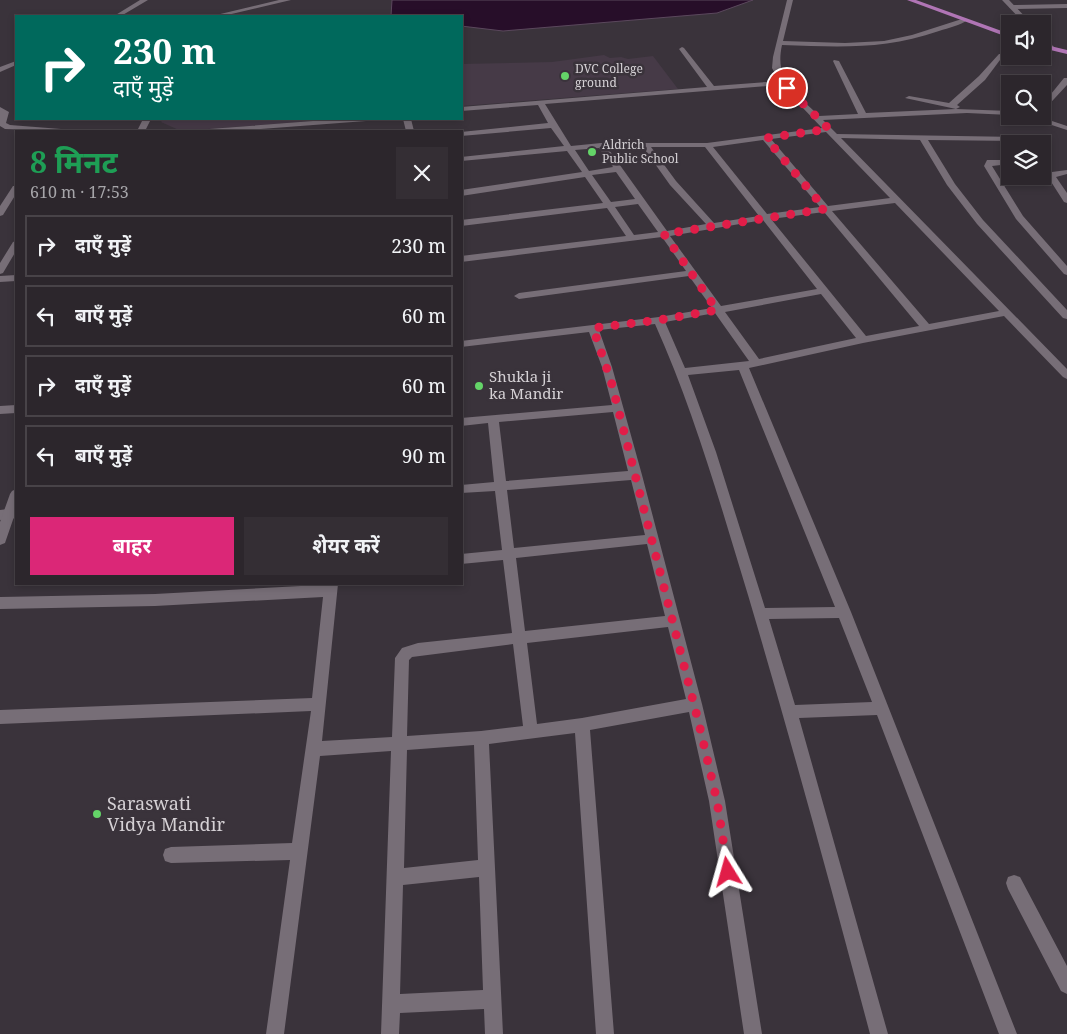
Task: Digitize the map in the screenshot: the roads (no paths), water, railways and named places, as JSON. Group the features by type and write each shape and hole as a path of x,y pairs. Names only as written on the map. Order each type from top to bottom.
{"main road":[{"path":"910,0 1001,33"},
{"path":"1053,49 1067,52"}],"street":[{"path":"119,15 145,0"},
{"path":"220,15 288,0"},
{"path":"790,0 776,57 776,68 783,83 1006,314 1065,370"},
{"path":"1005,0 1020,15"},
{"path":"1012,7 1067,6"},
{"path":"780,43 852,45 882,43 902,40 965,20"},
{"path":"682,49 712,89"},
{"path":"952,106 982,78 1001,55"},
{"path":"836,62 863,116"},
{"path":"0,70 15,63"},
{"path":"1051,99 1067,80"},
{"path":"463,109 783,83"},
{"path":"909,98 952,106 967,111"},
{"path":"540,102 553,125 587,172 607,205 632,238"},
{"path":"0,110 5,112 2,124 8,127 48,130"},
{"path":"817,118 967,111 1001,113"},
{"path":"235,130 286,128 357,120"},
{"path":"463,134 553,125"},
{"path":"1051,125 1067,128"},
{"path":"463,159 570,147 707,144 832,133 1001,140"},
{"path":"922,137 951,185 980,222 1067,316"},
{"path":"766,138 927,329"},
{"path":"645,144 673,183 712,226"},
{"path":"707,144 863,340"},
{"path":"601,145 717,310 749,365 1008,1034"},
{"path":"1001,162 990,162 988,166 1019,218 1067,272"},
{"path":"463,193 587,172 618,169"},
{"path":"1067,172 1051,175 1067,200"},
{"path":"0,213 15,190"},
{"path":"463,258 664,234 897,200"},
{"path":"463,223 641,201"},
{"path":"0,271 15,246"},
{"path":"520,296 690,273"},
{"path":"0,279 15,278"},
{"path":"463,344 659,320 824,291"},
{"path":"683,372 749,365 863,340 1006,314"},
{"path":"659,320 683,372 726,500 808,773 879,1034"},
{"path":"593,328 607,367 636,475 695,704 717,801 753,1034"},
{"path":"463,418 493,419 618,408"},
{"path":"0,410 15,409"},
{"path":"493,419 531,732"},
{"path":"463,490 636,475"},
{"path":"0,540 15,496"},
{"path":"463,558 652,539"},
{"path":"0,603 154,600 331,588 319,704 274,1034"},
{"path":"761,614 844,612"},
{"path":"390,1034 402,658 407,652 673,621"},
{"path":"0,717 319,704"},
{"path":"313,749 399,745 481,738 582,725 695,704"},
{"path":"790,712 881,708"},
{"path":"582,725 605,1034"},
{"path":"481,738 494,1034"},
{"path":"171,855 298,851"},
{"path":"395,877 486,868"},
{"path":"1014,883 1067,985"},
{"path":"392,1004 493,999"}],"place":[{"name":"DVC College ground","path":"565,76"},
{"name":"Aldrich Public School","path":"592,152"},
{"name":"Shukla ji ka Mandir","path":"479,386"},
{"name":"Saraswati Vidya Mandir","path":"97,814"}]}
